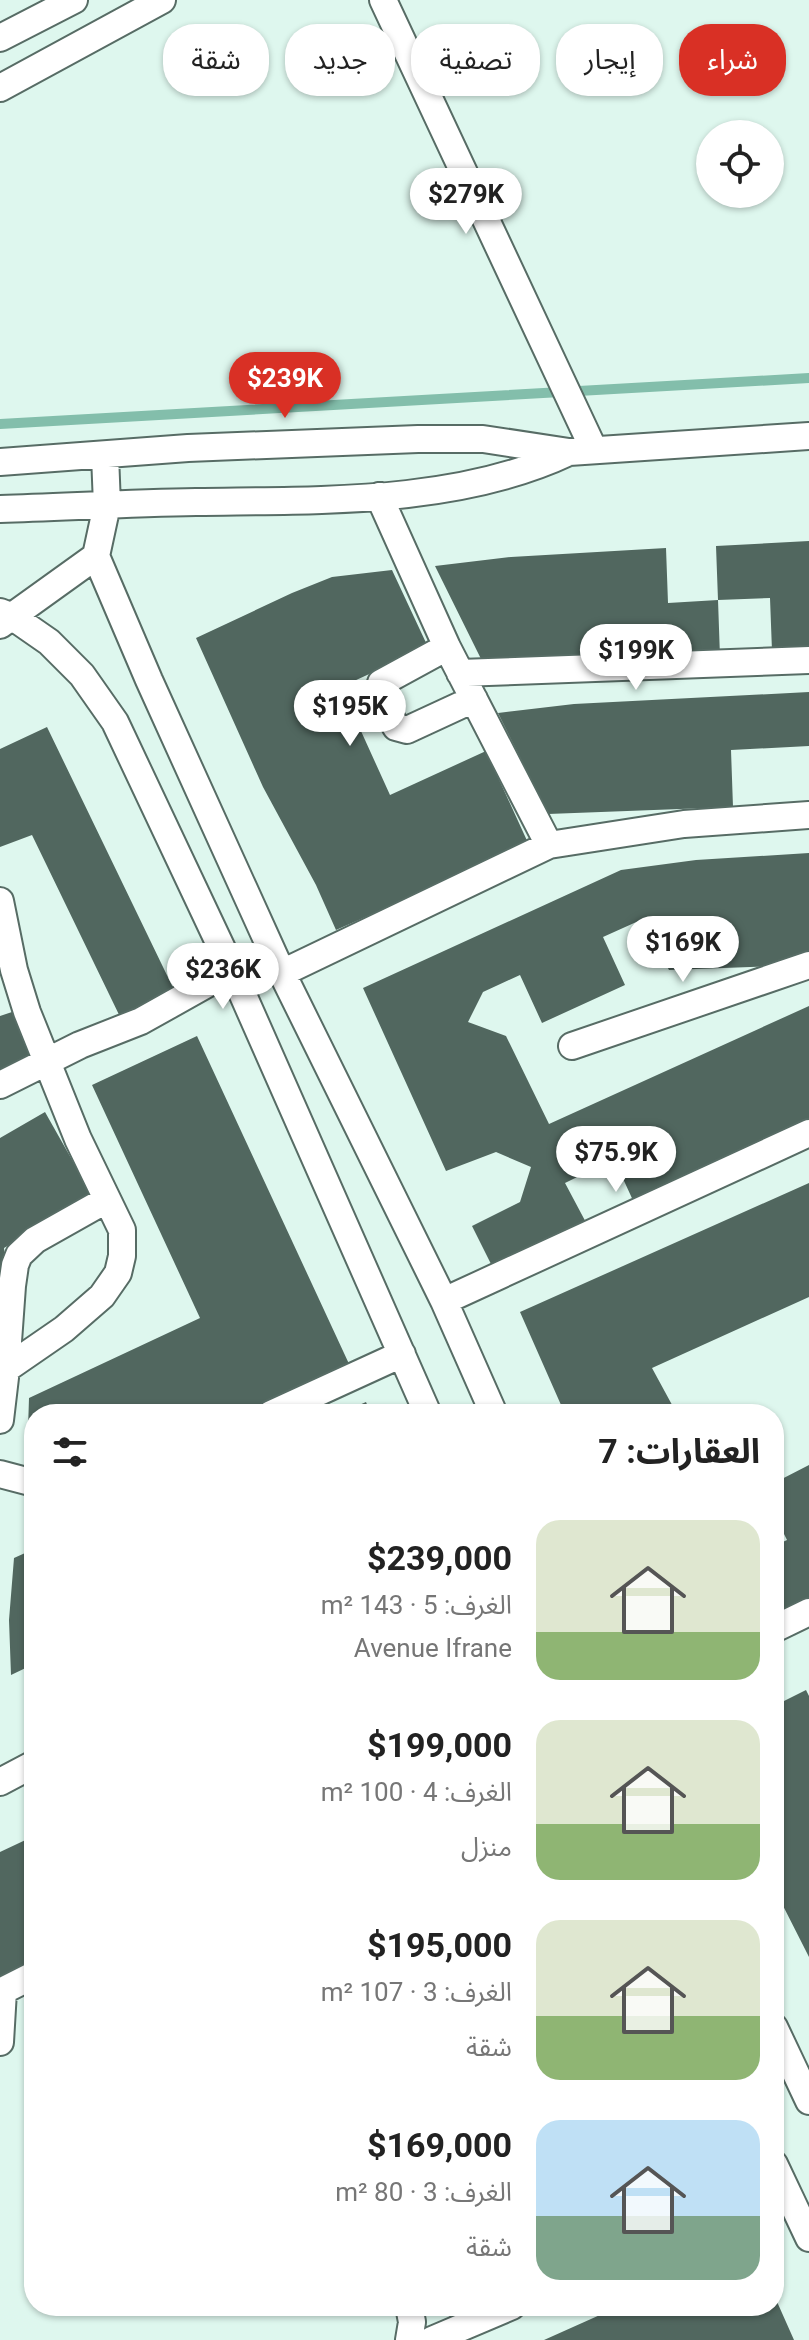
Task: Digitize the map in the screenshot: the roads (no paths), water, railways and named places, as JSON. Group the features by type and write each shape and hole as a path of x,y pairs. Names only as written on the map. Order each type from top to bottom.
{"street":[{"path":"0,38 74,0"},
{"path":"0,88 162,0"},
{"path":"383,0 581,451"},
{"path":"0,462 188,448 418,439 483,439 581,451 809,436"},
{"path":"0,509 379,496 509,475 581,451"},
{"path":"105,455 107,505 96,556 282,973 444,1301 490,1404"},
{"path":"379,496 447,647 549,845"},
{"path":"96,556 4,618 49,642 82,675 115,722 232,970 424,1404"},
{"path":"447,647 381,683 378,694 381,701 396,727 407,730 474,699"},
{"path":"460,673 809,660"},
{"path":"282,973 549,845 684,824 809,815"},
{"path":"0,901 14,970 46,1062 122,1230 122,1256 112,1284 82,1315 6,1369"},
{"path":"572,1046 809,965"},
{"path":"0,1085 80,1045 141,1021 232,970"},
{"path":"444,1301 809,1133"},
{"path":"0,1420 12,1286 19,1255 35,1240 106,1200"},
{"path":"293,1404 402,1354"},
{"path":"0,1474 24,1480"},
{"path":"784,1624 809,1612"},
{"path":"0,1782 24,1769"},
{"path":"0,2042 2,1991 24,1980"},
{"path":"784,2048 809,2101"},
{"path":"784,2192 809,2238"},
{"path":"409,2340 411,2316"},
{"path":"432,2340 488,2316"}],"waterway":[{"path":"0,424 809,378"}]}
